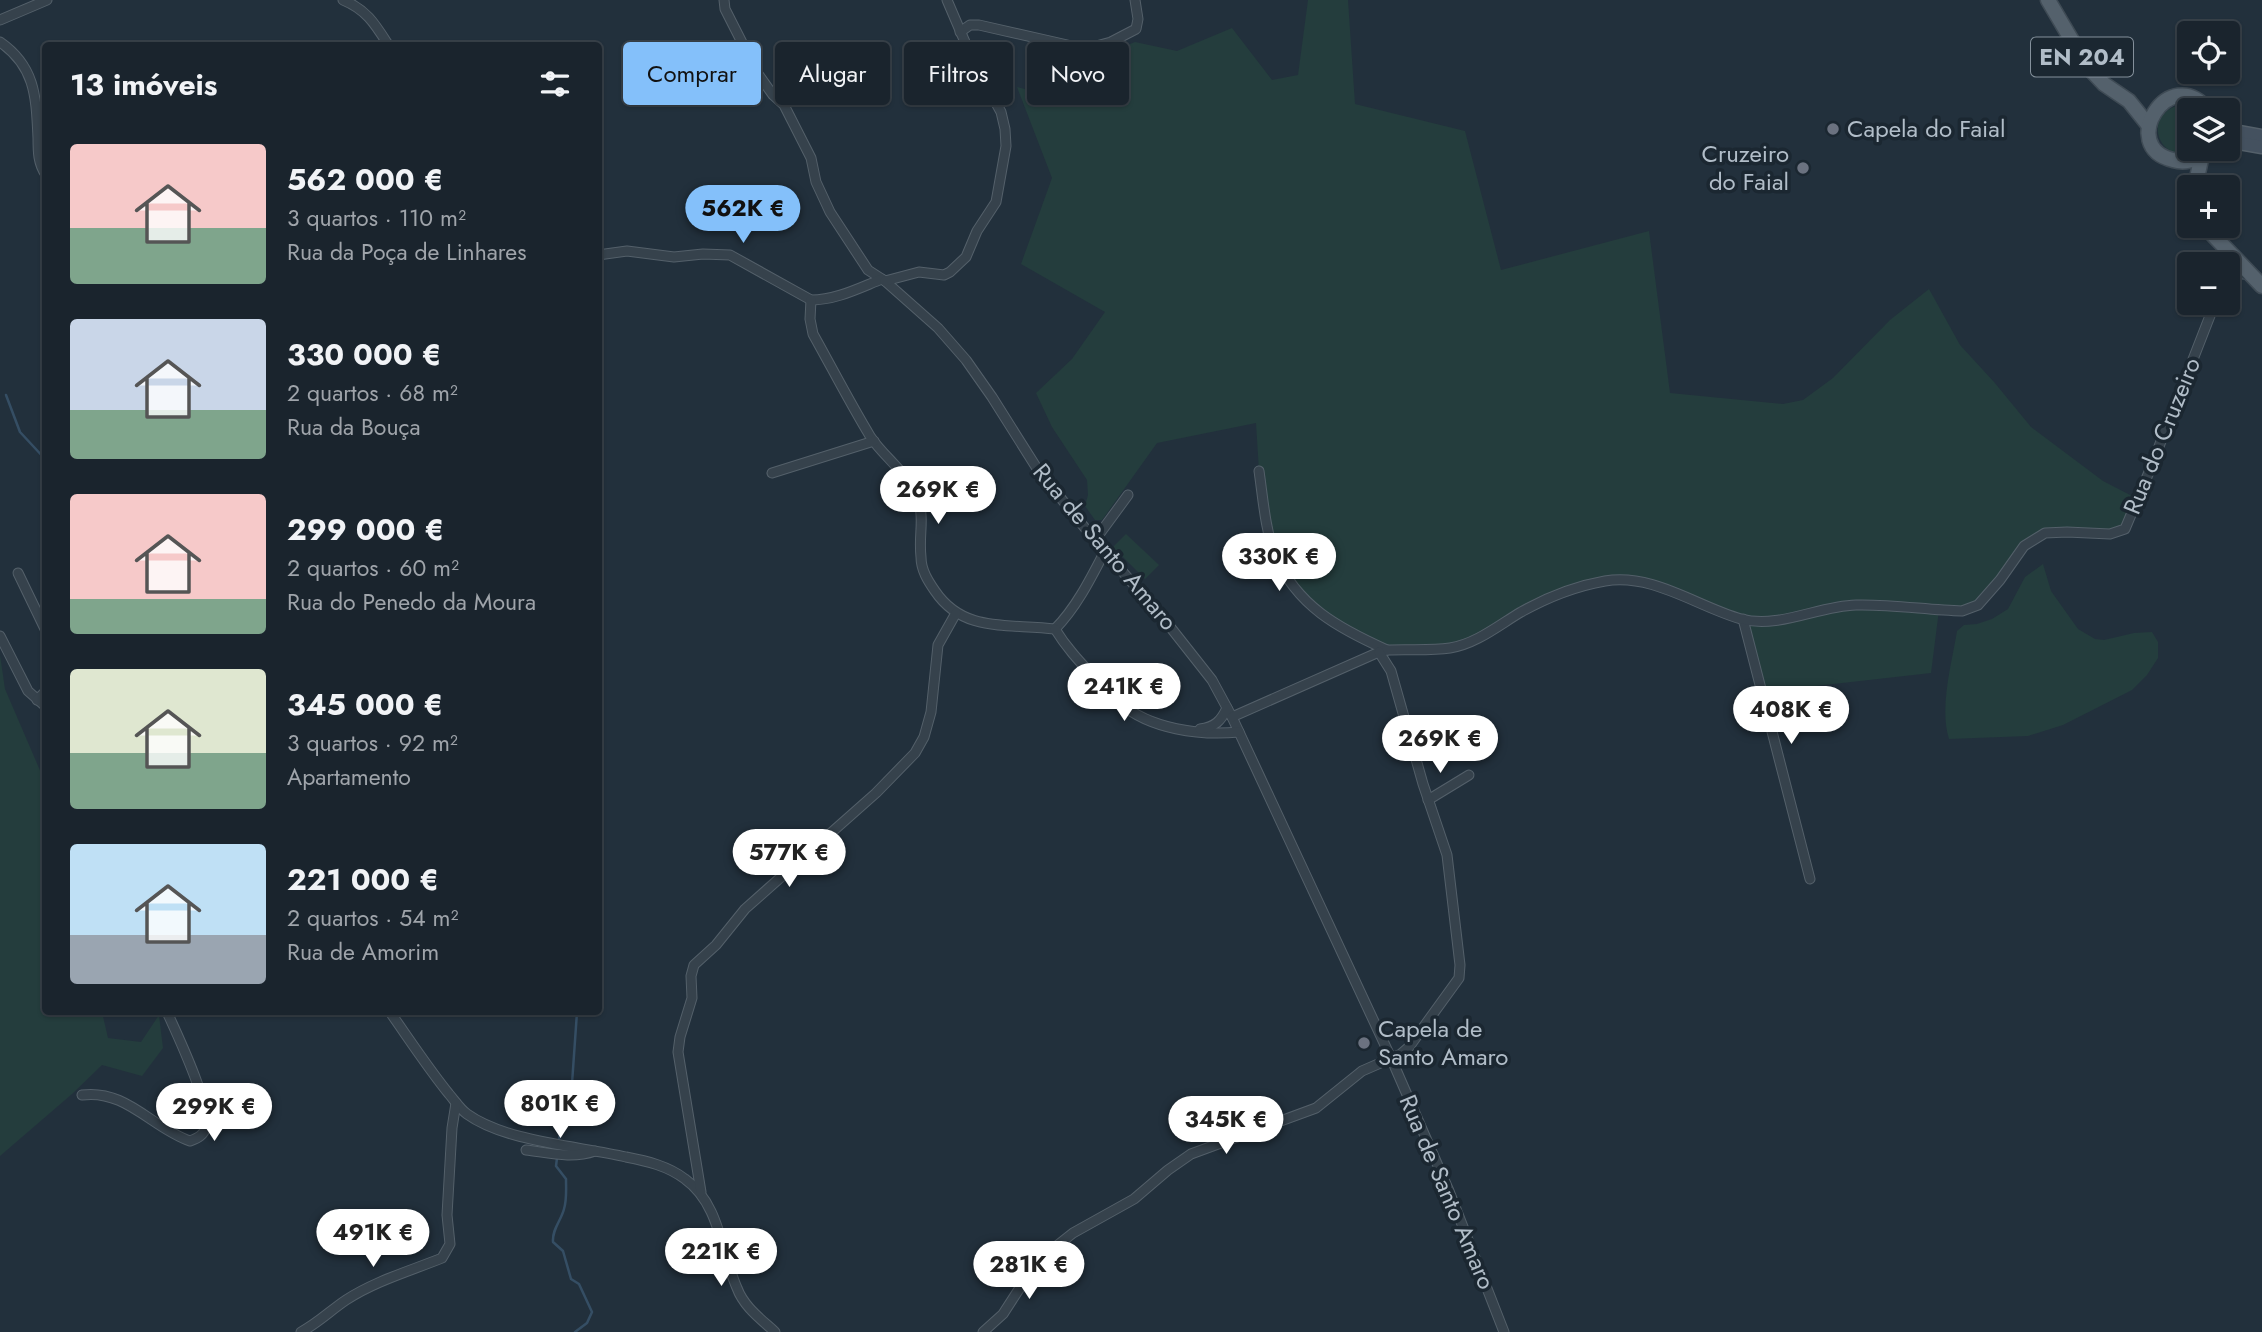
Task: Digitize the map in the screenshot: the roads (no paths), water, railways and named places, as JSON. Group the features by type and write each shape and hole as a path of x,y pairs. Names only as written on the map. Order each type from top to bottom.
{"main road":[{"name":"EN 204","path":"2048,0 2087,66 2104,84 2129,101 2149,125"},
{"path":"2183,161 2168,159 2159,153 2149,136 2149,125 2161,103 2176,97 2188,98"},
{"name":"EN 204","path":"2129,101 2161,103"},
{"path":"2178,162 2187,175"},
{"path":"2216,238 2262,286"}],"street":[{"path":"0,20 47,0"},
{"path":"343,0 358,6 370,17 386,42"},
{"name":"Rua de Santo Amaro","path":"724,0 725,9 758,74 784,105 797,130 811,158 816,182 831,212 868,270 884,280 937,328 966,360 1038,470 1212,680 1239,732 1391,1058 1449,1191 1504,1332"},
{"path":"602,254 627,251 674,257 730,255 811,300 841,296 884,280 919,272 944,275 950,272 966,257 977,230 996,202 1006,146 1001,112 974,63 947,0"},
{"path":"960,32 970,25 979,25 1084,49 1095,48 1136,29 1138,19 1135,0"},
{"path":"0,42 19,58 33,86 39,163 42,168"},
{"path":"2240,132 2262,136"},
{"path":"2240,143 2262,147"},
{"path":"2225,247 2225,252"},
{"path":"2240,274 2251,275"},
{"path":"811,300 810,319 813,334 873,441 913,488 923,523 920,560 927,579 939,597 956,613 978,623 1055,629 1063,622 1105,551"},
{"name":"Rua do Cruzeiro","path":"1192,731 1214,726 1230,713 1383,651 1451,648 1478,638 1524,610 1547,600 1571,590 1606,581 1646,582 1753,621 1786,619 1855,605 1962,611 1978,606 2024,546 2045,533 2110,534 2125,529 2210,315"},
{"path":"772,473 873,441"},
{"path":"983,1332 1003,1314 1023,1283 1054,1248 1073,1233 1134,1199 1191,1154 1316,1108 1362,1071 1409,1047 1458,978 1460,965 1447,855 1428,800 1391,671 1383,651 1340,628 1313,608 1290,584 1275,553 1259,471"},
{"path":"1095,540 1128,495"},
{"path":"18,572 42,623"},
{"path":"775,1332 749,1309 737,1290 712,1215 701,1192 678,1052 692,998 691,976 694,965 716,945 744,909 876,793 915,753 924,737 932,712 935,655 956,613"},
{"path":"1743,619 1810,880"},
{"path":"1055,629 1066,647 1121,705 1162,725 1223,734 1239,732"},
{"path":"0,635 28,691 42,704"},
{"path":"37,700 42,695"},
{"path":"1428,800 1469,775"},
{"path":"82,1095 113,1097 156,1121 177,1137 190,1142 200,1137 206,1128 206,1116 194,1073 168,1015"},
{"path":"392,1015 456,1103 465,1113 489,1127 668,1168 701,1192"},
{"path":"301,1332 316,1324 346,1300 373,1285 442,1258 450,1244 447,1215 456,1103"},
{"path":"526,1150 582,1155 596,1150"}],"waterway":[{"path":"6,395 20,432 42,456"},
{"path":"559,1139 564,1113 571,1098 577,1015"},
{"path":"557,1158 556,1166 566,1179 566,1198 553,1242 563,1251 571,1279 579,1284 592,1312 587,1323 575,1332"}],"place":[{"name":"Capela do Faial","path":"1833,129"},
{"name":"Cruzeiro do Faial","path":"1803,168"},
{"name":"Capela de Santo Amaro","path":"1364,1043"}]}
